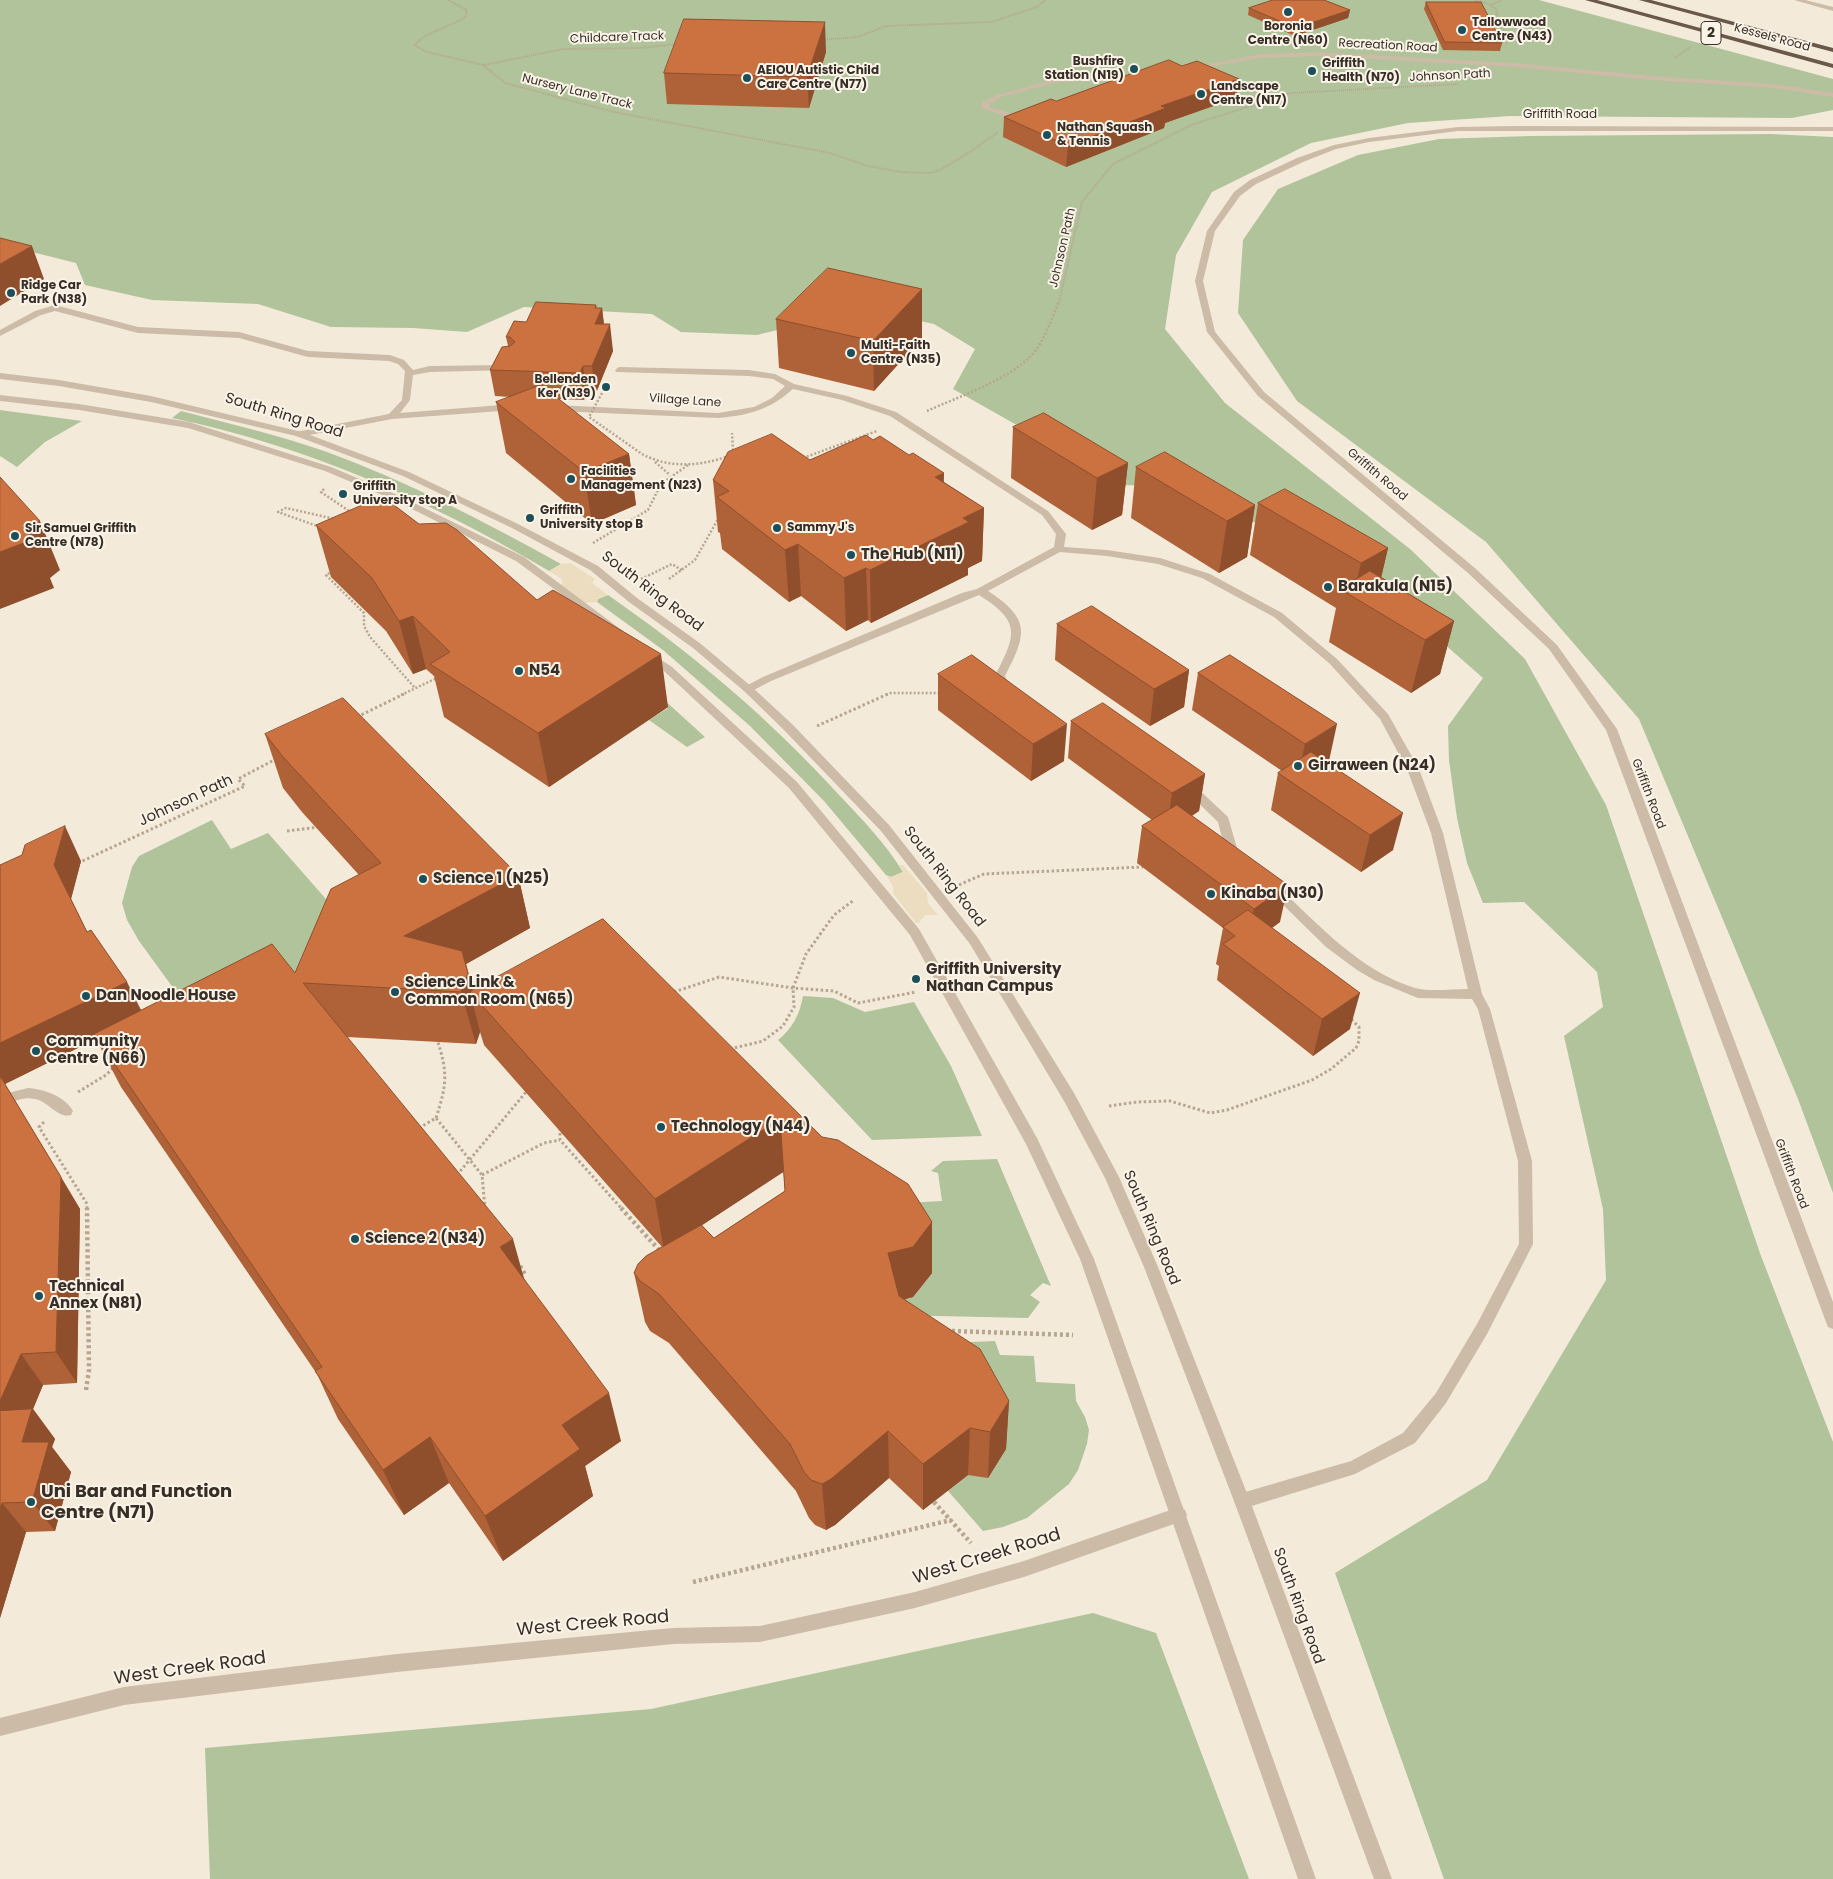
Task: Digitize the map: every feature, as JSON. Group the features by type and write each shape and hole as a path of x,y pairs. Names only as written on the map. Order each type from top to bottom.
{"highway":[{"name":"Kessels Road","path":"1589,0 1833,66"},
{"name":"Kessels Road","path":"1643,0 1833,50"}],"street":[{"path":"1797,0 1833,9"},
{"path":"1818,6 1826,0"},
{"name":"Recreation Road","path":"1184,69 1261,56 1290,54 1514,65 1652,78 1782,87 1833,95"},
{"path":"1106,88 1138,77"},
{"path":"1030,115 1018,117 985,108 985,104 998,96 1058,80 1129,79"},
{"name":"Griffith Road","path":"1833,129 1458,129 1369,140 1334,147 1269,174 1237,194 1211,231 1199,281 1211,332 1261,394 1472,571 1553,647 1611,730 1833,1322"},
{"path":"0,333 38,313 55,308 138,330 239,335 308,354 390,358 401,362 409,370 406,400 392,416"},
{"path":"409,373 430,369 514,368"},
{"path":"619,370 749,373 775,377 791,386 870,406 892,414 1045,513 1063,534 1063,541 1058,549 981,591 957,598 767,679 748,689"},
{"name":"South Ring Road","path":"0,376 59,383 150,399 299,434 406,474 515,526 588,564 633,600 697,646 748,689 885,828 974,941 1069,1098 1112,1177 1151,1267 1242,1501 1383,1879"},
{"name":"Village Lane","path":"544,407 650,411 722,418 766,407 782,397 791,386"},
{"path":"0,398 79,407 189,425 328,469 397,498 520,559 594,612 668,669 793,785 915,932 1032,1142 1086,1259 1179,1515 1307,1879"},
{"path":"299,434 392,416 528,406"},
{"path":"1058,549 1160,560 1206,576 1278,616 1333,661 1384,717 1413,769 1437,833 1476,994 1484,1009 1525,1161 1526,1244 1482,1329 1441,1398 1409,1438 1355,1467 1242,1501"},
{"path":"981,591 1010,612 1018,630 1014,648 1000,676 1003,684 1017,694"},
{"path":"1182,782 1224,820 1231,850 1245,863"},
{"path":"1266,883 1309,921 1325,940 1354,963 1382,980 1416,993 1476,994"},
{"path":"0,1101 9,1097 35,1093 48,1097 66,1111"},
{"name":"West Creek Road","path":"0,1728 134,1695 397,1663 673,1636 760,1634 916,1600 970,1585 1071,1554 1179,1515"}],"path":[{"name":"Nursery Lane Track","path":"448,0 467,10 465,18 425,36 414,45 427,52 483,65 505,83 614,112 830,153 843,159 891,170 931,172 939,170 982,145 1018,117"},
{"path":"819,40 857,37 886,26 991,22 1037,7 1045,0"},
{"path":"1474,0 1491,5 1496,9 1498,22 1514,65"},
{"path":"1491,5 1502,0"},
{"name":"Childcare Track","path":"483,65 538,52 573,48 663,46 682,43"},
{"path":"1652,78 1692,45"},
{"name":"Johnson Path","path":"796,461 904,421 1000,378 1030,358 1046,333 1061,297 1082,202 1113,164 1191,125 1291,93 1459,84"},
{"path":"602,393 589,417 670,475"},
{"path":"654,462 688,465 715,462 730,456 734,450 733,438 730,426 722,418"},
{"path":"588,546 648,510 653,504 654,495 660,484 670,475 688,465"},
{"path":"327,487 321,492 354,514"},
{"path":"327,529 278,512 286,508 337,520"},
{"path":"669,579 697,560 719,518"},
{"path":"638,580 672,564 683,571"},
{"path":"336,569 326,575 364,613 364,626 370,637 415,688"},
{"path":"353,720 441,676"},
{"path":"817,726 890,693 942,693"},
{"name":"Johnson Path","path":"72,866 245,786 238,779 282,756"},
{"path":"287,831 324,827"},
{"path":"959,884 984,874 1143,867"},
{"path":"729,1049 763,1041 783,1026 794,1007 793,988 806,954 834,915 854,900"},
{"path":"666,995 719,977 793,988 834,991 858,1003 916,992"},
{"path":"466,978 486,994"},
{"path":"1109,1106 1137,1102 1170,1101 1210,1113 1227,1110 1312,1080 1352,1052 1359,1042 1359,1027 1347,1016"},
{"path":"415,1130 436,1118 446,1087 446,1070 436,1035"},
{"path":"74,1095 106,1075 118,1063"},
{"path":"451,1182 526,1092"},
{"path":"436,1118 482,1175 486,1215"},
{"path":"46,1121 38,1127 87,1204 89,1370 86,1390"},
{"path":"560,1124 560,1140 664,1255"},
{"path":"482,1175 544,1143 560,1140"},
{"path":"516,1261 526,1276"},
{"path":"945,1331 1073,1335"},
{"path":"934,1502 971,1543"},
{"path":"693,1582 951,1520"}],"green space":[{"path":"0,0 1539,0 1833,79 1833,110 1792,118 1510,116 1408,123 1311,143 1212,192 1176,255 1165,329 1225,403 1410,549 1525,659 1606,805 1761,1256 1833,1442 1833,1879 1444,1879 1335,1573 1487,1480 1606,1280 1603,1209 1564,1036 1603,1007 1597,972 1524,902 1483,903 1467,863 1457,818 1449,760 1448,726 1483,678 1426,628 1286,522 1239,522 1179,487 1123,485 953,389 975,349 934,324 822,300 777,330 757,335 681,332 652,314 524,307 467,332 413,328 331,327 258,304 152,300 85,285 76,263 0,244"},
{"path":"1771,134 1833,137 1833,1193 1798,1099 1639,719 1486,542 1297,401 1238,313 1243,240 1278,189 1358,155 1439,139 1529,136"},
{"path":"0,410 82,421 45,442 17,467 0,456"},
{"path":"181,411 291,440 387,476 504,533 561,564 549,571 504,545 413,499 319,460 222,430 172,418"},
{"path":"608,595 640,617 700,664 786,740 865,823 903,872 891,877 886,875 824,801 750,726 663,650 597,602 598,599"},
{"path":"651,688 705,737 687,747 649,720 668,708"},
{"path":"212,820 231,849 268,833 347,923 314,972 179,996 139,941 127,920 122,903 132,867 139,856"},
{"path":"803,996 833,998 865,1012 914,1002 951,1066 982,1136 872,1140 778,1040 795,1021"},
{"path":"997,1159 1051,1286 1043,1283 1030,1295 1040,1302 1028,1318 892,1315 887,1204 942,1201 938,1173 931,1171 943,1161"},
{"path":"995,1341 1000,1355 1034,1356 1036,1382 1075,1384 1076,1401 1085,1417 1089,1430 1087,1444 1078,1470 1069,1484 1027,1518 1003,1527 983,1531 948,1491 900,1345"},
{"path":"1093,1613 1156,1633 1249,1879 210,1879 205,1748 651,1709"}],"shaded area":[{"path":"570,563 595,579 592,583 608,595 598,599 597,602 585,603 562,588 562,579 549,571 561,564"},
{"path":"899,865 903,865 927,893 928,903 938,915 925,915 919,923 916,923 893,893 893,886 886,875 891,877 903,872"}],"building":[{"name":"Boronia Centre (N60)","path":"1273,0 1324,0 1350,10 1296,28 1249,8"},
{"name":"Tallowwood Centre (N43)","path":"1426,2 1481,2 1502,43 1445,42"},
{"path":"684,19 825,22 807,77 664,73"},
{"path":"1169,60 1182,66 1197,61 1239,79 1161,106 1166,108 1068,146 1004,117 1051,99 1056,101"},
{"path":"0,238 32,246 0,264"},
{"path":"828,268 922,289 873,341 776,319"},
{"path":"536,302 596,305 595,308 602,308 595,324 610,324 592,366 583,366 580,373 490,370 502,347 510,346 515,342 510,337 506,337 514,321 526,322"},
{"path":"541,385 629,454 584,472 496,402"},
{"path":"1044,413 1128,463 1097,478 1013,427"},
{"path":"772,434 810,460 866,435 873,440 880,436 909,455 913,453 944,473 935,477 984,508 963,518 969,522 870,570 866,568 844,578 798,544 785,550 717,497 729,491 713,480 728,452"},
{"path":"1165,452 1255,505 1227,521 1136,467"},
{"path":"0,477 40,521 27,531 34,539 0,552"},
{"path":"1285,489 1388,548 1361,563 1258,503"},
{"path":"378,501 394,505 419,524 446,523 457,530 537,600 553,590 661,654 538,733 430,664 450,652 413,616 399,621 372,578 316,525 362,505"},
{"path":"1370,571 1454,621 1425,640 1340,589"},
{"path":"1092,606 1189,670 1154,689 1057,624"},
{"path":"972,655 1067,724 1033,744 938,674"},
{"path":"1230,655 1337,724 1305,744 1198,673"},
{"path":"343,698 518,875 404,936 462,951 468,973 461,992 303,983 513,1239 500,1247 609,1393 562,1425 580,1449 485,1516 430,1437 383,1470 315,1371 322,1367 94,1034 272,944 295,973 331,889 381,863 284,758 265,734"},
{"path":"1103,703 1205,774 1172,793 1071,721"},
{"path":"1311,752 1403,813 1370,835 1278,773"},
{"path":"1177,805 1288,885 1254,909 1142,826"},
{"path":"65,826 54,865 87,932 91,930 127,982 0,1043 0,865 22,855 25,845"},
{"path":"1248,910 1360,993 1322,1019 1223,944 1235,936 1223,927"},
{"path":"603,919 822,1137 838,1140 908,1184 932,1222 913,1247 888,1253 899,1296 980,1349 1009,1401 990,1432 970,1428 923,1464 888,1431 831,1479 822,1484 811,1480 804,1472 790,1444 659,1294 640,1281 634,1273 638,1264 646,1256 701,1225 714,1238 785,1191 780,1119 655,1199 470,992"},
{"name":"Technical Annex (N81)","path":"0,1076 61,1177 56,1352 21,1354 0,1401"},
{"path":"32,1409 22,1442 49,1442 32,1502 2,1503 0,1509 0,1411"}],"place":[{"name":"Boronia Centre (N60)","path":"1288,12"},
{"name":"Tallowwood Centre (N43)","path":"1462,30"},
{"name":"Bushfire Station (N19)","path":"1134,69"},
{"name":"Griffith Health (N70)","path":"1312,71"},
{"name":"AEIOU Autistic Child Care Centre (N77)","path":"747,78"},
{"name":"Landscape Centre (N17)","path":"1201,94"},
{"name":"Nathan Squash & Tennis","path":"1047,135"},
{"name":"Ridge Car Park (N38)","path":"11,293"},
{"name":"Multi-Faith Centre (N35)","path":"851,353"},
{"name":"Bellenden Ker (N39)","path":"606,387"},
{"name":"Facilities Management (N23)","path":"571,479"},
{"name":"Griffith University stop A","path":"343,494"},
{"name":"Griffith University stop B","path":"530,518"},
{"name":"Sammy J's","path":"777,528"},
{"name":"Sir Samuel Griffith Centre (N78)","path":"15,536"},
{"name":"The Hub (N11)","path":"851,555"},
{"name":"Barakula (N15)","path":"1328,587"},
{"name":"N54","path":"519,671"},
{"name":"Girraween (N24)","path":"1298,766"},
{"name":"Science 1 (N25)","path":"423,879"},
{"name":"Kinaba (N30)","path":"1211,894"},
{"name":"Griffith University Nathan Campus","path":"916,979"},
{"name":"Science Link & Common Room (N65)","path":"395,992"},
{"name":"Dan Noodle House","path":"86,996"},
{"name":"Community Centre (N66)","path":"36,1051"},
{"name":"Technology (N44)","path":"661,1127"},
{"name":"Science 2 (N34)","path":"355,1239"},
{"name":"Technical Annex (N81)","path":"39,1296"},
{"name":"Uni Bar and Function Centre (N71)","path":"31,1502"}]}
